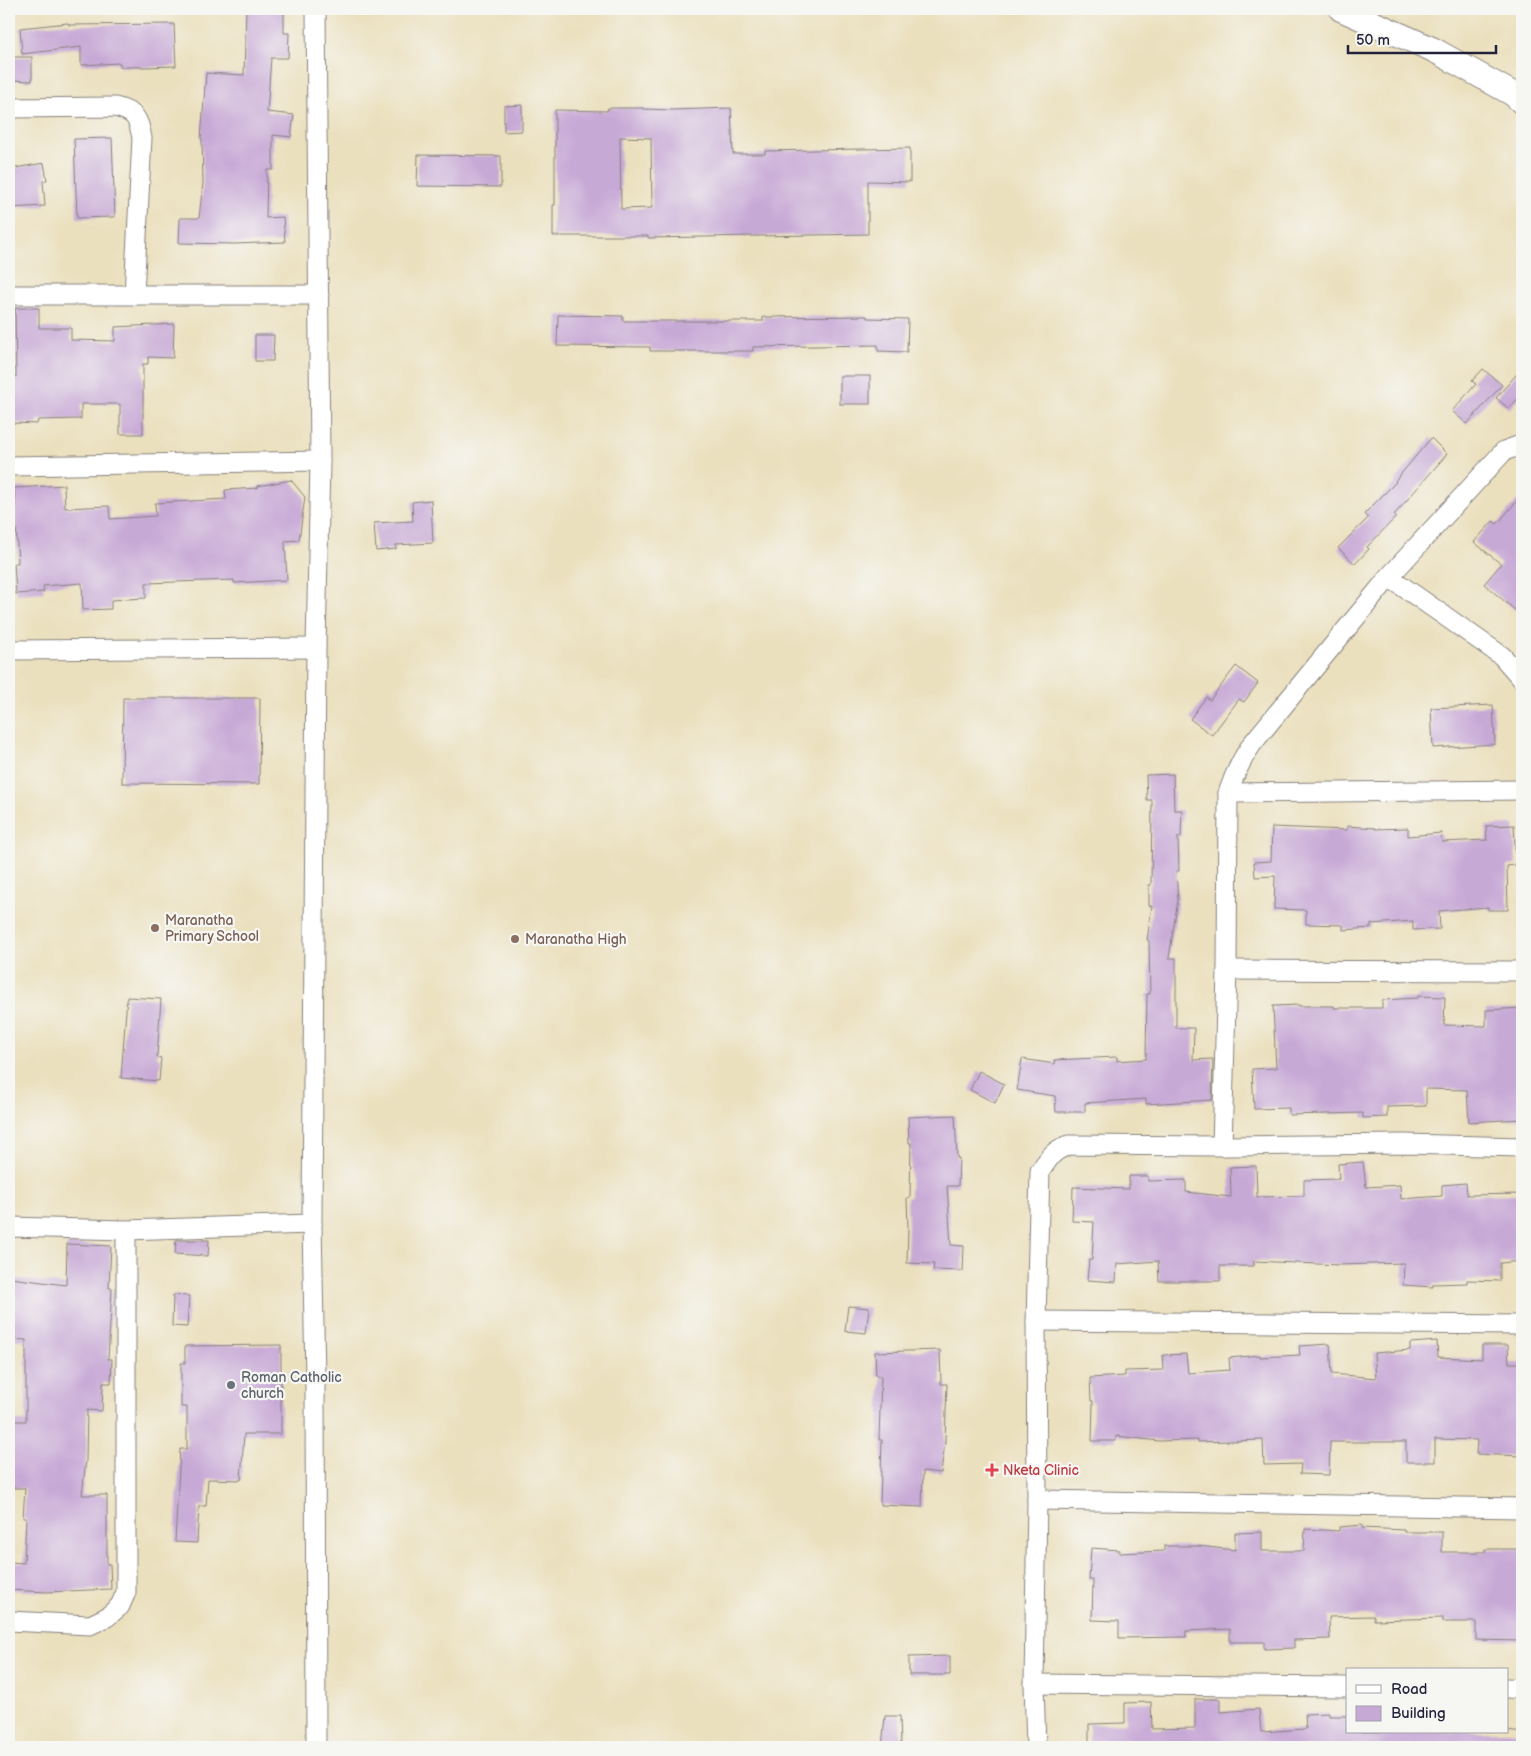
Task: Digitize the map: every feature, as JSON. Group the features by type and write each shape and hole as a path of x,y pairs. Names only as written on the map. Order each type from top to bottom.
{"street":[{"path":"316,9 320,461 316,648 312,1224 315,1377 316,1747"},
{"path":"1341,9 1434,50 1513,94 1522,102"},
{"path":"9,108 115,107 129,110 139,122 142,138 134,295"},
{"path":"9,294 319,295"},
{"path":"1222,1146 1227,970 1228,793 1234,775 1242,758 1252,744 1389,577 1504,450 1518,446 1522,448"},
{"path":"9,466 320,461"},
{"path":"1389,577 1502,656 1522,679"},
{"path":"9,650 316,648"},
{"path":"1228,793 1522,790"},
{"path":"1227,970 1522,972"},
{"path":"1036,1747 1034,1684 1038,1500 1036,1321 1040,1171 1057,1149 1069,1145 1404,1144 1522,1147"},
{"path":"9,1227 126,1230 312,1224"},
{"path":"9,1621 90,1625 107,1617 120,1606 126,1592 126,1230"},
{"path":"1036,1321 1522,1325"},
{"path":"1038,1500 1522,1508"},
{"path":"1034,1684 1346,1687"},
{"path":"1508,1688 1522,1689"}],"building":[{"path":"246,9 284,9 284,33 289,33 288,58 271,58 267,112 294,115 291,137 273,135 273,170 267,170 266,218 283,217 285,242 235,244 179,243 180,218 199,218 203,183 201,139 206,73 244,75"},
{"path":"68,23 69,25 174,24 176,66 120,67 120,63 81,65 81,47 22,54 20,28"},
{"path":"9,57 32,57 32,81 9,80"},
{"path":"522,105 522,131 504,132 504,106"},
{"path":"608,108 673,110 731,108 733,154 765,154 765,151 910,148 910,182 868,181 868,234 648,238 648,236 553,236 553,205 555,205 555,110 607,111","holes":["620,137 651,138 652,208 621,209"]},
{"path":"112,138 115,217 77,218 74,139"},
{"path":"418,155 501,156 501,187 417,186"},
{"path":"44,163 47,180 43,181 45,206 9,208 9,169"},
{"path":"15,308 39,308 39,328 71,328 71,340 115,341 115,327 174,324 173,358 148,357 148,364 143,364 143,434 120,434 120,404 81,404 81,419 38,420 37,424 12,423 13,377 16,377"},
{"path":"558,315 623,316 623,321 763,321 763,317 867,316 867,318 908,319 907,352 878,351 878,345 753,347 753,351 650,351 650,347 557,346"},
{"path":"255,335 274,335 273,361 255,361"},
{"path":"1522,368 1522,394 1509,409 1496,398"},
{"path":"1483,369 1502,385 1467,424 1452,411 1476,384 1472,381"},
{"path":"840,376 870,376 870,404 840,404"},
{"path":"1431,438 1447,454 1394,515 1396,517 1367,547 1369,549 1355,564 1338,548 1368,518 1364,514 1396,482"},
{"path":"291,480 305,497 299,540 285,541 287,580 234,583 234,580 146,583 146,598 111,600 111,609 83,610 82,583 43,586 44,592 16,594 14,563 18,563 14,488 64,485 65,508 109,506 110,519 156,516 155,503 226,499 225,490 258,488 258,486"},
{"path":"1522,495 1522,616 1484,584 1501,564 1474,542 1493,521 1497,524"},
{"path":"431,500 433,543 396,545 396,549 376,551 374,523 413,521 412,502"},
{"path":"1236,666 1258,683 1244,702 1239,699 1212,735 1190,719 1206,697 1210,700"},
{"path":"123,698 260,698 259,784 122,783"},
{"path":"1493,705 1495,744 1433,748 1431,708"},
{"path":"1173,774 1174,810 1182,810 1181,837 1178,837 1179,871 1176,871 1178,899 1169,958 1176,958 1176,1028 1194,1028 1193,1060 1213,1059 1212,1100 1146,1104 1146,1099 1085,1103 1085,1112 1056,1112 1055,1096 1017,1090 1022,1059 1055,1064 1054,1060 1117,1057 1117,1061 1146,1059 1147,994 1150,994 1149,941 1147,940 1152,906 1149,906 1149,885 1151,885 1152,800 1147,800 1146,775"},
{"path":"1514,825 1516,865 1507,866 1508,910 1488,910 1488,907 1439,911 1440,929 1413,930 1413,921 1371,924 1371,928 1343,930 1343,925 1306,924 1306,910 1274,909 1275,876 1255,877 1254,862 1271,861 1272,827 1347,830 1347,826 1375,829 1408,828 1408,836 1441,833 1442,842 1487,840 1486,826"},
{"path":"1418,996 1445,997 1444,1025 1486,1026 1486,1010 1522,1008 1522,1119 1469,1122 1467,1090 1426,1089 1426,1106 1387,1107 1387,1117 1363,1118 1363,1113 1289,1115 1289,1108 1254,1109 1252,1069 1276,1068 1273,1006 1382,1008 1382,1000 1418,998"},
{"path":"127,997 161,999 157,1057 161,1058 159,1081 121,1078"},
{"path":"979,1071 1004,1084 995,1103 970,1090"},
{"path":"955,1115 957,1158 959,1158 958,1186 947,1186 951,1245 964,1246 963,1271 933,1270 934,1264 907,1263 907,1198 910,1197 911,1143 909,1143 908,1117"},
{"path":"1363,1162 1366,1187 1400,1185 1401,1199 1442,1196 1442,1185 1466,1183 1467,1195 1522,1194 1522,1261 1500,1263 1500,1281 1467,1280 1467,1283 1433,1284 1433,1287 1403,1285 1404,1263 1339,1265 1254,1261 1254,1266 1220,1266 1220,1281 1159,1281 1158,1261 1117,1264 1116,1282 1087,1280 1089,1260 1092,1260 1094,1222 1072,1221 1073,1187 1129,1189 1129,1176 1148,1176 1148,1181 1186,1180 1186,1192 1231,1197 1230,1167 1256,1166 1257,1197 1304,1196 1304,1180 1339,1179 1338,1164"},
{"path":"176,1240 209,1240 208,1256 175,1254"},
{"path":"67,1244 111,1246 109,1288 112,1288 108,1359 112,1359 111,1383 103,1383 102,1411 87,1410 86,1460 82,1495 107,1495 107,1564 110,1564 111,1589 47,1592 9,1590 9,1562 24,1563 26,1518 23,1518 25,1488 9,1488 9,1421 26,1421 26,1340 9,1339 10,1278 66,1285"},
{"path":"173,1295 189,1296 187,1327 172,1326"},
{"path":"848,1306 869,1308 866,1333 845,1331"},
{"path":"1437,1341 1438,1357 1482,1359 1482,1345 1508,1345 1509,1363 1522,1363 1522,1456 1476,1454 1477,1440 1435,1439 1435,1462 1406,1462 1406,1442 1330,1442 1329,1475 1300,1474 1301,1464 1264,1465 1263,1440 1159,1441 1116,1436 1116,1441 1092,1441 1093,1401 1091,1401 1090,1378 1125,1376 1125,1371 1164,1370 1163,1355 1186,1354 1188,1373 1230,1370 1229,1358 1260,1355 1260,1357 1300,1355 1299,1346 1330,1344 1332,1374 1376,1378 1374,1353 1410,1350 1410,1343"},
{"name":"Roman Catholic church","path":"281,1345 281,1434 244,1434 241,1480 208,1479 206,1506 199,1506 197,1543 175,1542 180,1449 187,1449 187,1407 181,1407 181,1363 185,1363 185,1346"},
{"path":"940,1350 941,1384 947,1384 945,1442 941,1473 923,1471 922,1507 880,1505 882,1440 879,1440 881,1376 876,1376 875,1352"},
{"path":"1362,1525 1362,1528 1404,1530 1404,1532 1442,1532 1442,1552 1485,1552 1485,1549 1522,1549 1522,1641 1476,1640 1476,1622 1443,1622 1443,1618 1374,1620 1374,1616 1329,1617 1330,1639 1294,1640 1294,1648 1264,1649 1264,1642 1230,1642 1230,1629 1186,1631 1186,1637 1119,1638 1119,1621 1092,1620 1093,1580 1089,1580 1091,1548 1119,1550 1119,1553 1164,1551 1164,1546 1198,1546 1235,1550 1235,1533 1262,1532 1262,1551 1304,1551 1305,1529 1339,1531 1339,1527"},
{"path":"950,1656 950,1675 909,1675 909,1657"},
{"path":"1195,1699 1220,1699 1220,1712 1259,1709 1261,1732 1306,1729 1305,1714 1329,1713 1329,1716 1346,1716 1346,1734 1508,1734 1508,1731 1522,1733 1522,1747 1089,1747 1089,1724 1125,1723 1125,1703 1151,1702 1152,1729 1195,1728"},
{"path":"885,1716 900,1716 901,1747 882,1747"}],"place":[{"name":"Maranatha Primary School","path":"155,928"},
{"name":"Maranatha High","path":"515,939"},
{"name":"Roman Catholic church","path":"231,1385"},
{"name":"Nketa Clinic","path":"992,1470"}]}
